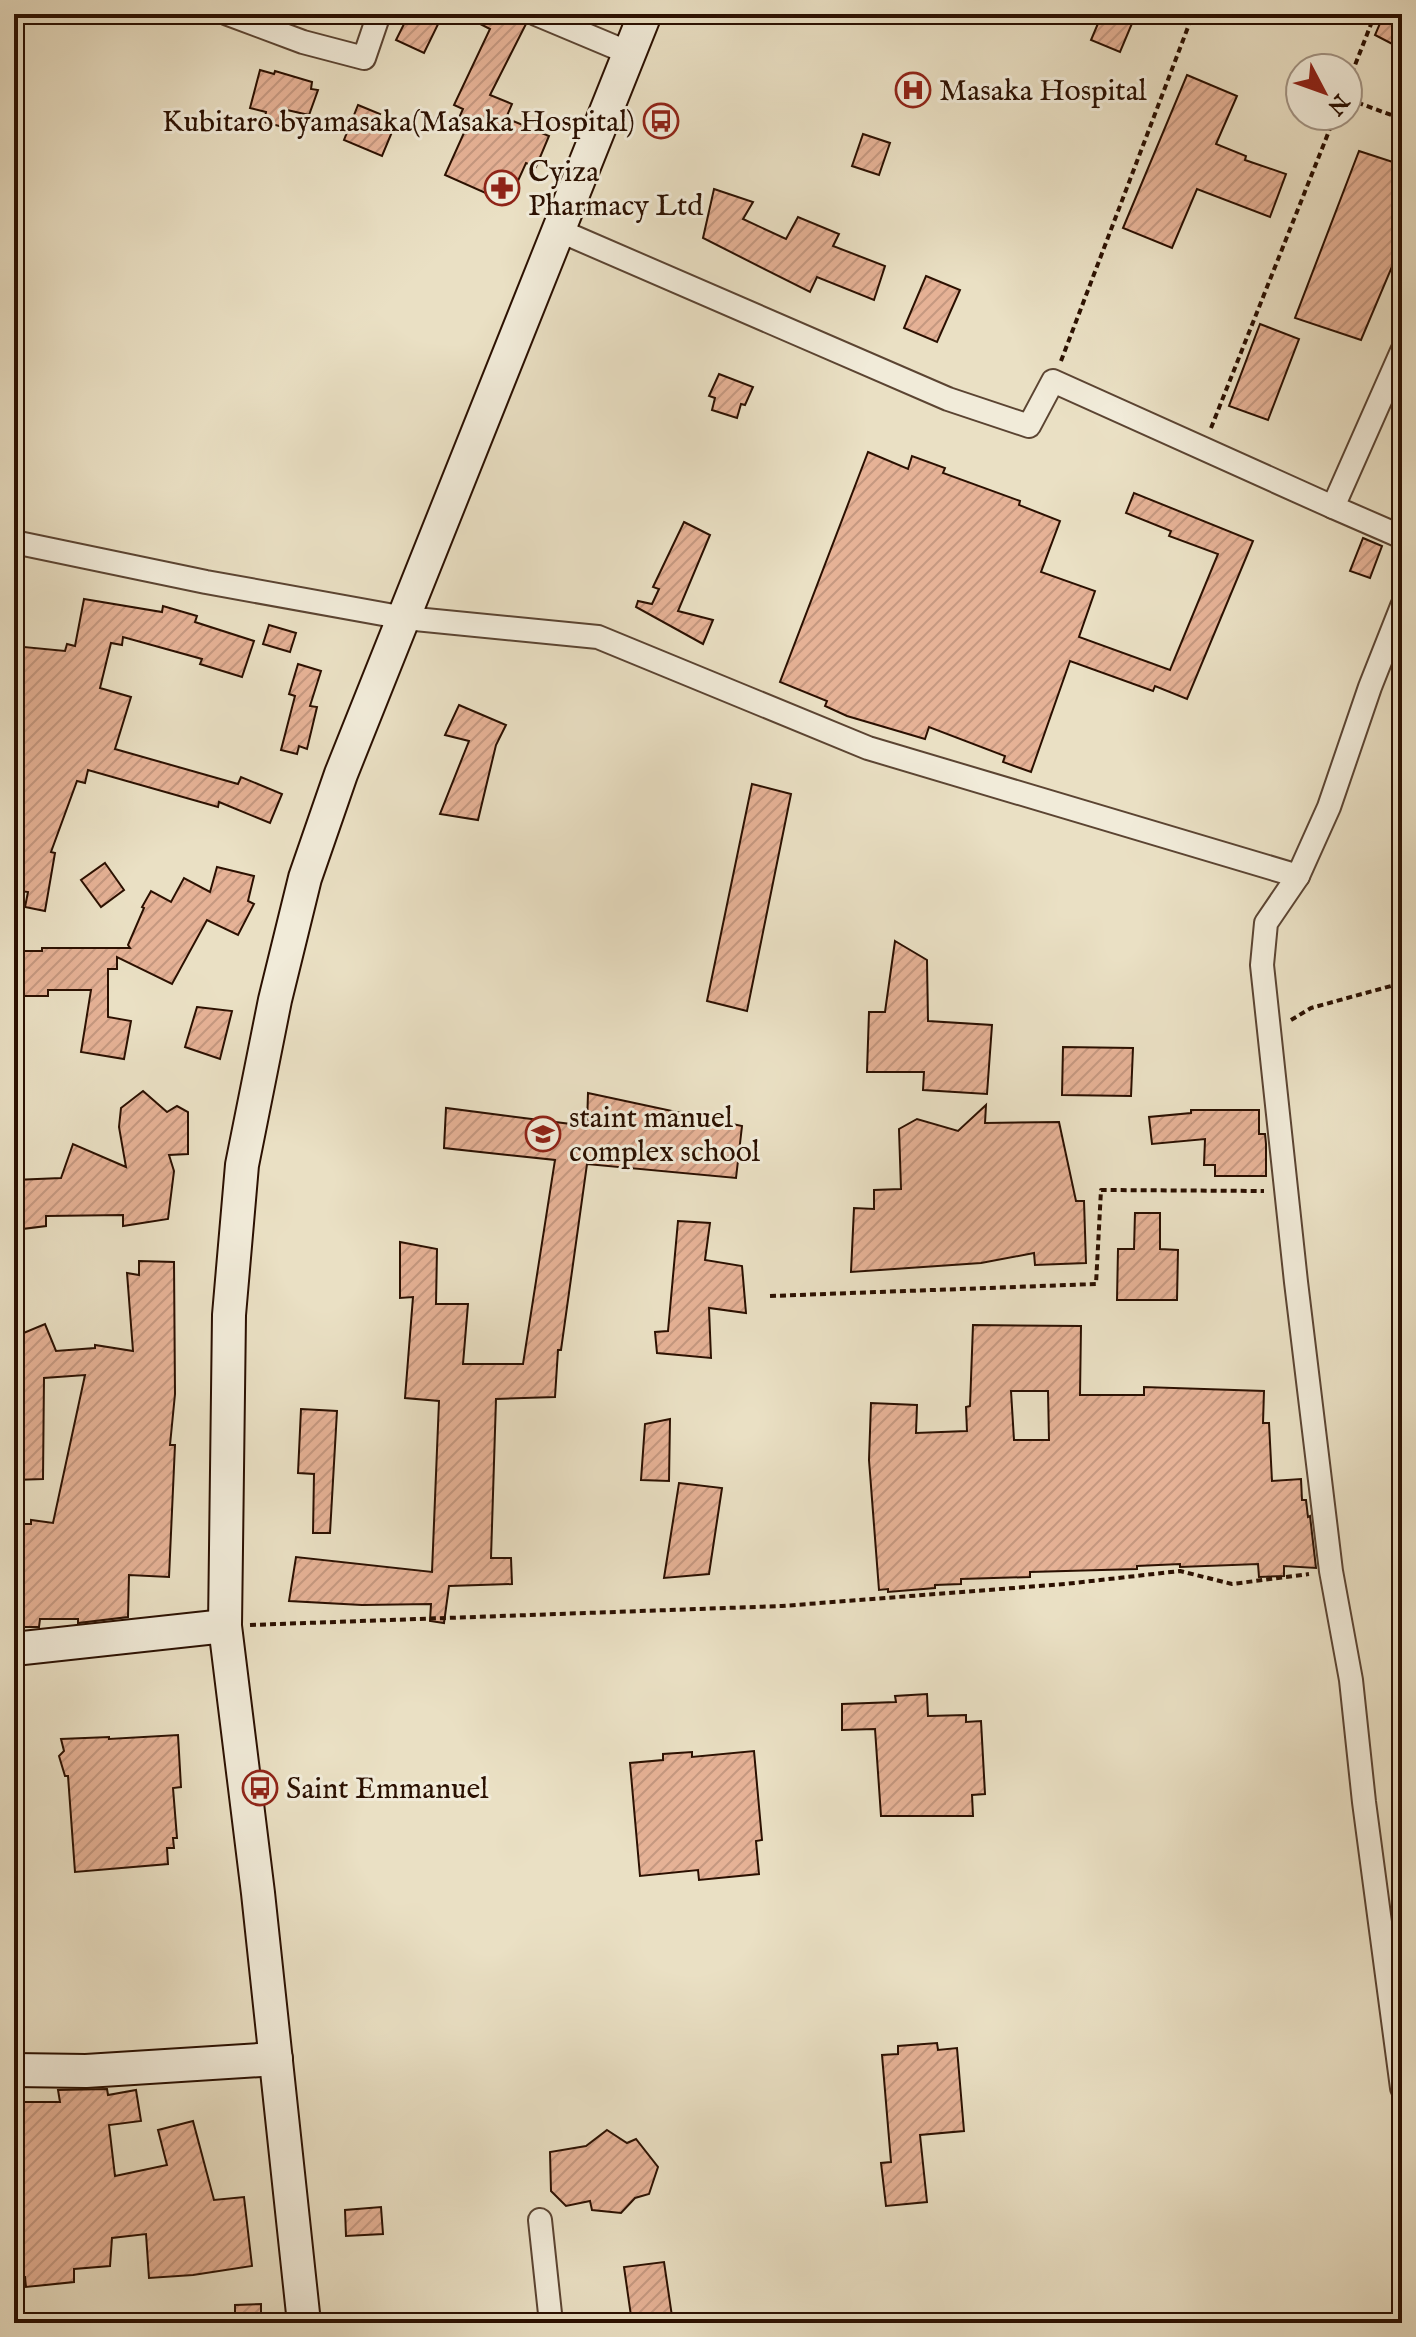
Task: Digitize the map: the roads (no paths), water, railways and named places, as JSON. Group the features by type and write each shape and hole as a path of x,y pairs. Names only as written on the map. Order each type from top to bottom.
{"street":[{"path":"228,14 303,42 364,58 379,14"},
{"path":"536,14 629,53"},
{"path":"304,2323 225,1626 229,1315 242,1165 275,1000 305,878 341,774 645,14"},
{"path":"558,230 948,399 1029,426 1053,381 1402,537"},
{"path":"1333,507 1402,351"},
{"path":"14,542 206,582 405,618 598,637 868,748 1298,876"},
{"path":"1402,606 1370,687 1329,807 1298,876 1266,923 1262,965 1331,1571 1351,1680 1402,2088"},
{"path":"14,1649 225,1626"},
{"path":"14,2070 86,2071 276,2059"},
{"path":"540,2220 551,2323"}],"place":[{"name":"Masaka Hospital","path":"913,90"},
{"name":"Kubitaro byamasaka(Masaka Hospital)","path":"661,121"},
{"name":"Cyiza Pharmacy Ltd","path":"502,188"},
{"name":"staint manuel complex school","path":"543,1134"},
{"name":"Saint Emmanuel","path":"260,1788"}]}
